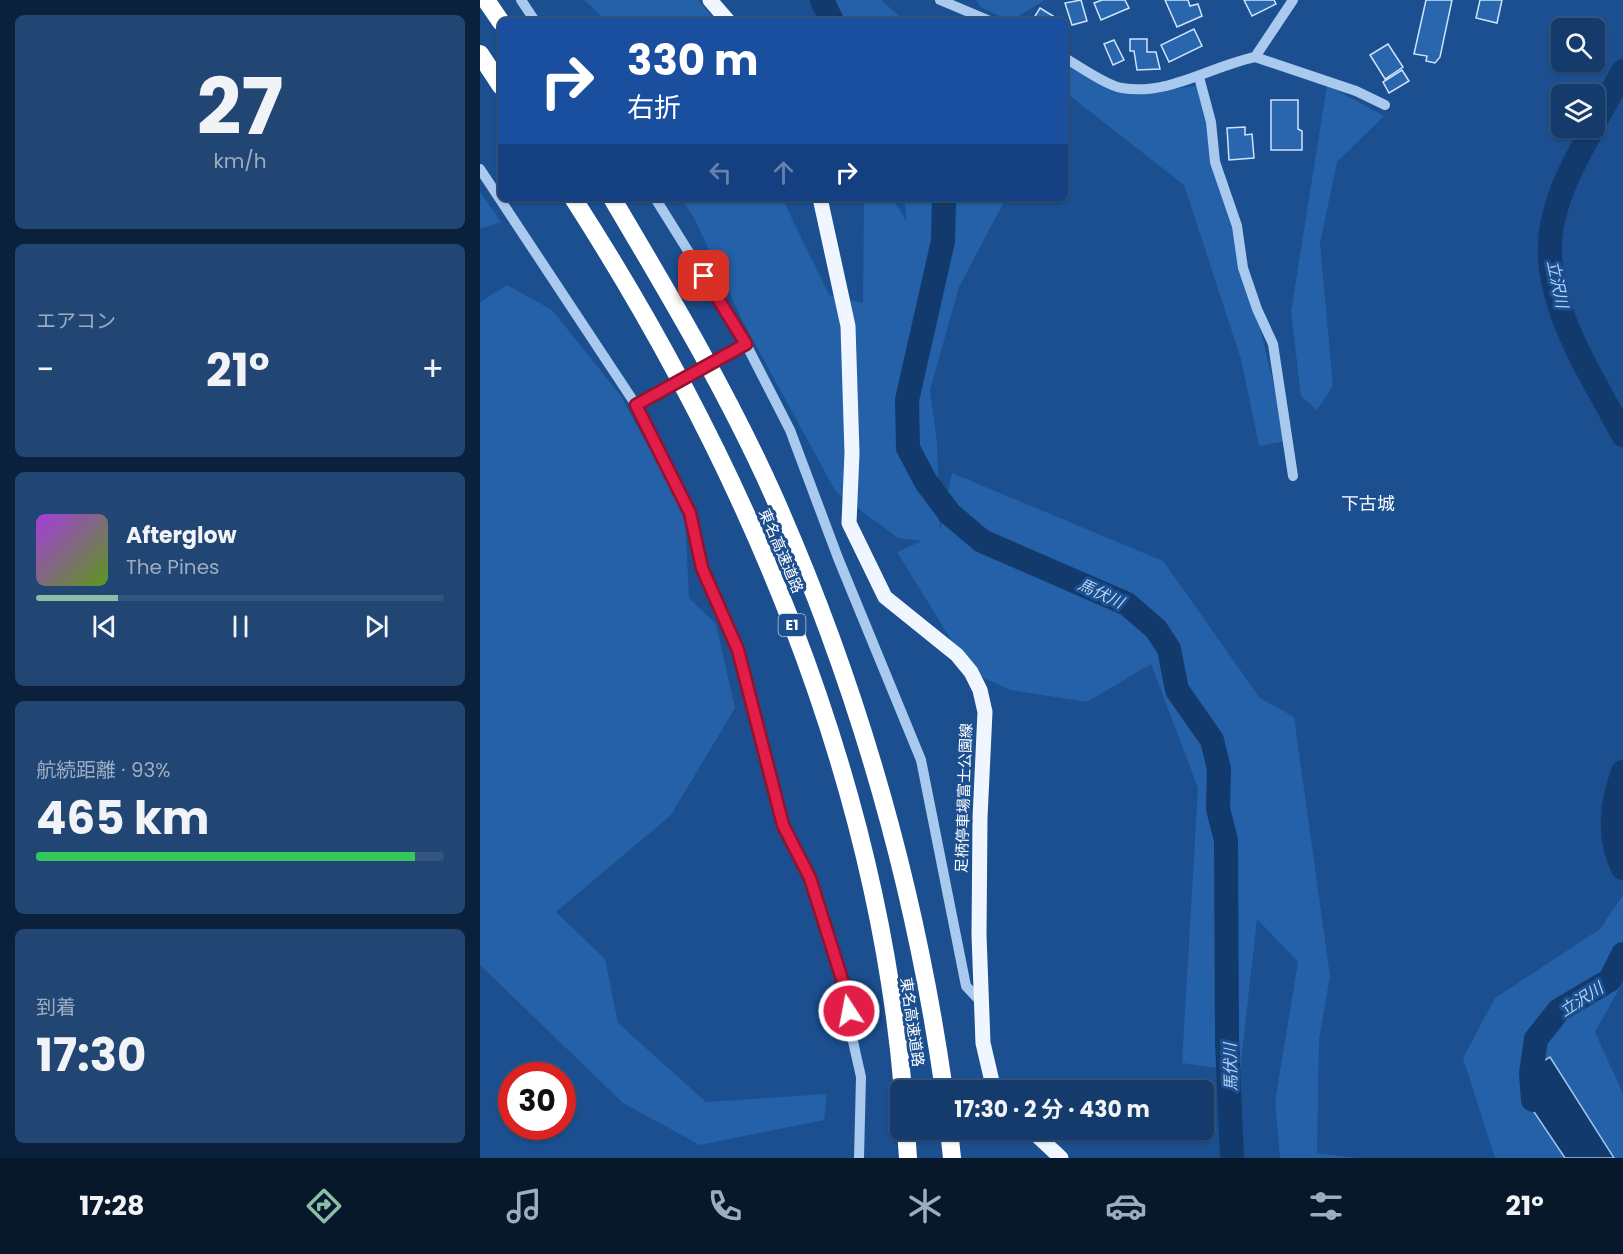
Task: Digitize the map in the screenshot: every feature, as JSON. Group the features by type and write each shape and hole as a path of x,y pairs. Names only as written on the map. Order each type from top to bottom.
{"highway":[{"path":"486,0 498,18"},
{"path":"480,54 498,81"},
{"name":"東名高速道路","path":"575,201 650,326 698,417 746,514 811,676 834,748 868,873 892,1001 902,1080"},
{"name":"東名高速道路","path":"614,201 730,407 774,497 813,589 874,766 898,853 926,983 942,1080"},
{"path":"907,1140 908,1158"},
{"path":"950,1140 952,1158"}],"main road":[{"path":"710,0 725,18"},
{"name":"足柄停車場富士公園線","path":"821,201 848,326 852,453 849,523 885,597 957,655 980,690 985,712 979,883 981,1002 983,1043 992,1080"},
{"path":"1041,1140 1060,1158"}],"street":[{"path":"521,0 533,18"},
{"path":"940,0 983,18"},
{"path":"1256,57 1293,0"},
{"path":"1068,60 1120,88 1154,88 1199,77 1239,60 1256,57 1356,91 1385,105"},
{"path":"1199,77 1211,122 1215,162 1237,226 1243,268 1257,309 1273,344 1293,476"},
{"path":"480,170 498,197"},
{"path":"501,201 636,405 690,513 702,568 738,650 783,825 810,878 847,995 850,1028 861,1077 860,1158"},
{"path":"657,201 746,344 790,430 838,558 921,760 966,986 981,1002"},
{"path":"636,405 746,344"}],"shaded area":[{"path":"584,0 698,0 713,18 604,18"},
{"path":"832,0 881,0 902,18 840,18"},
{"path":"976,0 1045,0 1015,18 1004,18 982,8"},
{"path":"1068,59 1137,94 1202,85 1287,441 1259,446 1241,359 1184,185 1068,94"},
{"path":"1327,85 1384,116 1337,162 1320,243 1333,386 1317,410 1301,396 1291,312"},
{"path":"480,192 501,222 480,229"},
{"path":"683,201 783,201 829,295 863,303 864,201 894,201 907,222 904,201 1004,201 959,287 930,390 937,444 940,531 952,473 1163,561 1260,698 1294,717 1330,976 1319,1040 1317,1153 1357,1158 1280,1158 1275,1102 1298,962 1257,919 1240,1071 1182,1063 1198,788 1151,664 1087,702 1010,690 971,672 897,552 922,541 898,538 836,492 743,322 694,218"},
{"path":"507,285 552,310 621,396 685,515 689,598 716,624 735,708 671,815 556,912 605,959 618,1023 706,1102 827,1094 824,1120 700,1145 623,1103 480,965 480,302"},
{"path":"1623,895 1623,982 1595,1032 1623,1094 1623,1158 1495,1158 1463,1058 1495,998 1600,929"},
{"path":"1550,1057 1614,1158 1565,1158 1526,1100 1521,1074"}],"building":[{"path":"1081,0 1087,21 1072,25 1065,3"},
{"path":"1102,0 1125,0 1129,8 1101,20 1094,3"},
{"path":"1165,0 1188,0 1190,6 1198,4 1202,16 1177,27"},
{"path":"1244,0 1274,0 1276,4 1252,16"},
{"path":"1426,0 1452,0 1440,57 1435,63 1426,61 1427,56 1414,54"},
{"path":"1480,0 1502,0 1497,23 1476,18"},
{"path":"1040,8 1056,18 1034,18"},
{"path":"1194,29 1202,46 1169,62 1161,45"},
{"path":"1130,39 1147,39 1147,52 1156,52 1160,69 1137,70 1134,51 1130,51"},
{"path":"1114,40 1124,60 1113,65 1104,44"},
{"path":"1388,44 1403,67 1385,79 1370,55"},
{"path":"1402,70 1409,81 1389,93 1383,82"},
{"path":"1271,100 1298,100 1298,129 1302,131 1302,150 1271,150"},
{"path":"1245,127 1245,135 1252,134 1254,158 1229,160 1227,128"}],"waterway":[{"name":"馬伏川","path":"822,0 831,18"},
{"name":"立沢川","path":"1605,104 1623,71"},
{"name":"立沢川","path":"1588,138 1574,163 1555,212 1550,252 1553,280 1570,334 1623,435"},
{"name":"馬伏川","path":"944,201 943,241 907,400 908,448 926,482 950,514 982,541 1127,604 1156,629 1169,649 1177,690 1212,740 1219,769 1218,809 1226,840 1227,1042 1232,1158"},
{"name":"立沢川","path":"1623,772 1616,795 1613,820 1615,845 1623,868"},
{"name":"立沢川","path":"1533,1100 1531,1074 1536,1039 1559,1010 1610,980 1623,954"}],"district":[{"name":"下古城","path":"1368,504"}],"route":[{"path":"704,276 746,344 636,405 690,513 702,568 738,650 783,825 810,878 847,995 849,1011"}]}
